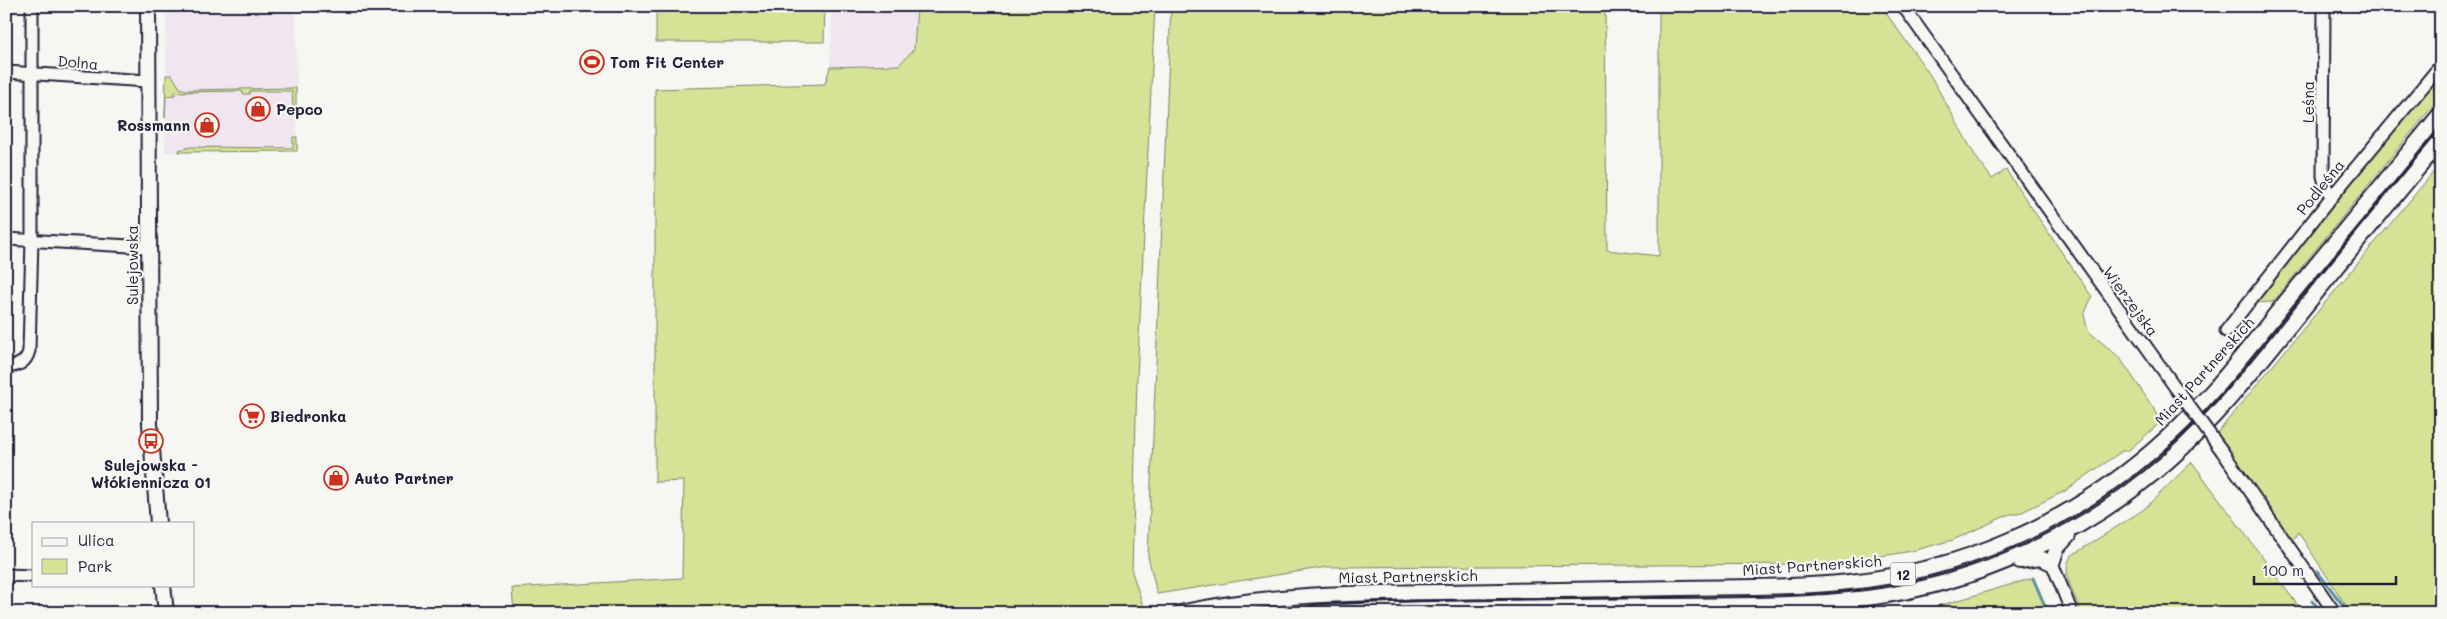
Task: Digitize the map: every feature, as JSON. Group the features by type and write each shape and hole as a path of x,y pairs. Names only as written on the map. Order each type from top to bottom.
{"main road":[{"name":"Sulejowska","path":"148,6 150,424 158,522"},
{"name":"Miast Partnerskich","path":"1180,613 1236,602 1313,595 1767,586 1850,582 1935,566 1994,546 2044,524 2082,502 2129,470 2169,436 2223,379 2441,113"},
{"name":"12","path":"1314,613 1839,601 1921,588 2000,563 2037,548 2077,526 2136,488 2196,434 2236,391 2441,141"},
{"path":"2000,563 2040,558 2052,563 2057,548 2077,526"},
{"path":"163,586 166,613"}],"street":[{"path":"6,367 22,363 28,354 32,240 32,6"},
{"name":"Wierzejska","path":"1904,6 2222,451 2335,613"},
{"name":"Leśna","path":"2324,6 2323,176 2326,188 2333,194"},
{"name":"Podleśna","path":"2226,331 2333,194 2441,65"},
{"name":"Dolna","path":"6,72 148,81"},
{"path":"6,239 148,247"},
{"path":"2052,563 2072,613"},
{"path":"6,575 32,576"}],"shaded area":[{"path":"166,6 296,6 297,151 165,152"},
{"path":"832,6 916,6 914,49 899,65 830,66"}],"green space":[{"path":"656,6 825,6 824,42 656,42"},
{"path":"917,6 1155,6 1137,378 1132,572 1144,609 1134,613 514,613 512,588 682,578 684,481 655,482 655,89 825,84 830,67 899,65 914,49"},
{"path":"1171,6 1605,6 1607,250 1659,256 1659,6 1881,6 1930,75 1976,157 1992,179 2006,170 2092,297 2084,315 2088,331 2120,358 2162,421 2128,451 2122,451 2065,491 2018,514 2010,514 1953,540 1912,551 1840,563 1814,564 1327,567 1157,594 1148,556"},
{"path":"2441,73 2441,96 2273,302 2250,303"},
{"path":"166,75 172,75 180,88 186,90 296,88 296,107 293,107 292,91 250,91 250,94 243,94 242,91 175,92 175,95 166,96 165,118"},
{"path":"2441,122 2441,132 2244,371 2185,435 2120,491 2084,516 2046,537 2002,557 1933,580 1885,590 1853,594 1791,598 1326,606 1213,613 1317,601 1830,591 1911,579 1947,569 2152,458"},
{"path":"293,137 297,137 297,151 179,152 179,150 191,147 293,148"},
{"path":"2441,163 2441,613 2351,613 2298,532 2292,541 2217,433"},
{"path":"2192,462 2296,603 2308,613 2082,613 2068,577 2068,563 2071,556 2143,510"},
{"path":"2033,578 2048,613 1882,613 1942,605"}],"waterway":[{"path":"2317,571 2349,613"},
{"path":"2033,578 2048,613"},
{"path":"2313,601 2321,613"}],"place":[{"name":"Tom Fit Center","path":"592,62"},
{"name":"Pepco","path":"258,109"},
{"name":"Rossmann","path":"207,125"},
{"name":"Biedronka","path":"252,416"},
{"name":"Sulejowska - Włókiennicza 01","path":"151,441"},
{"name":"Auto Partner","path":"336,478"}]}
